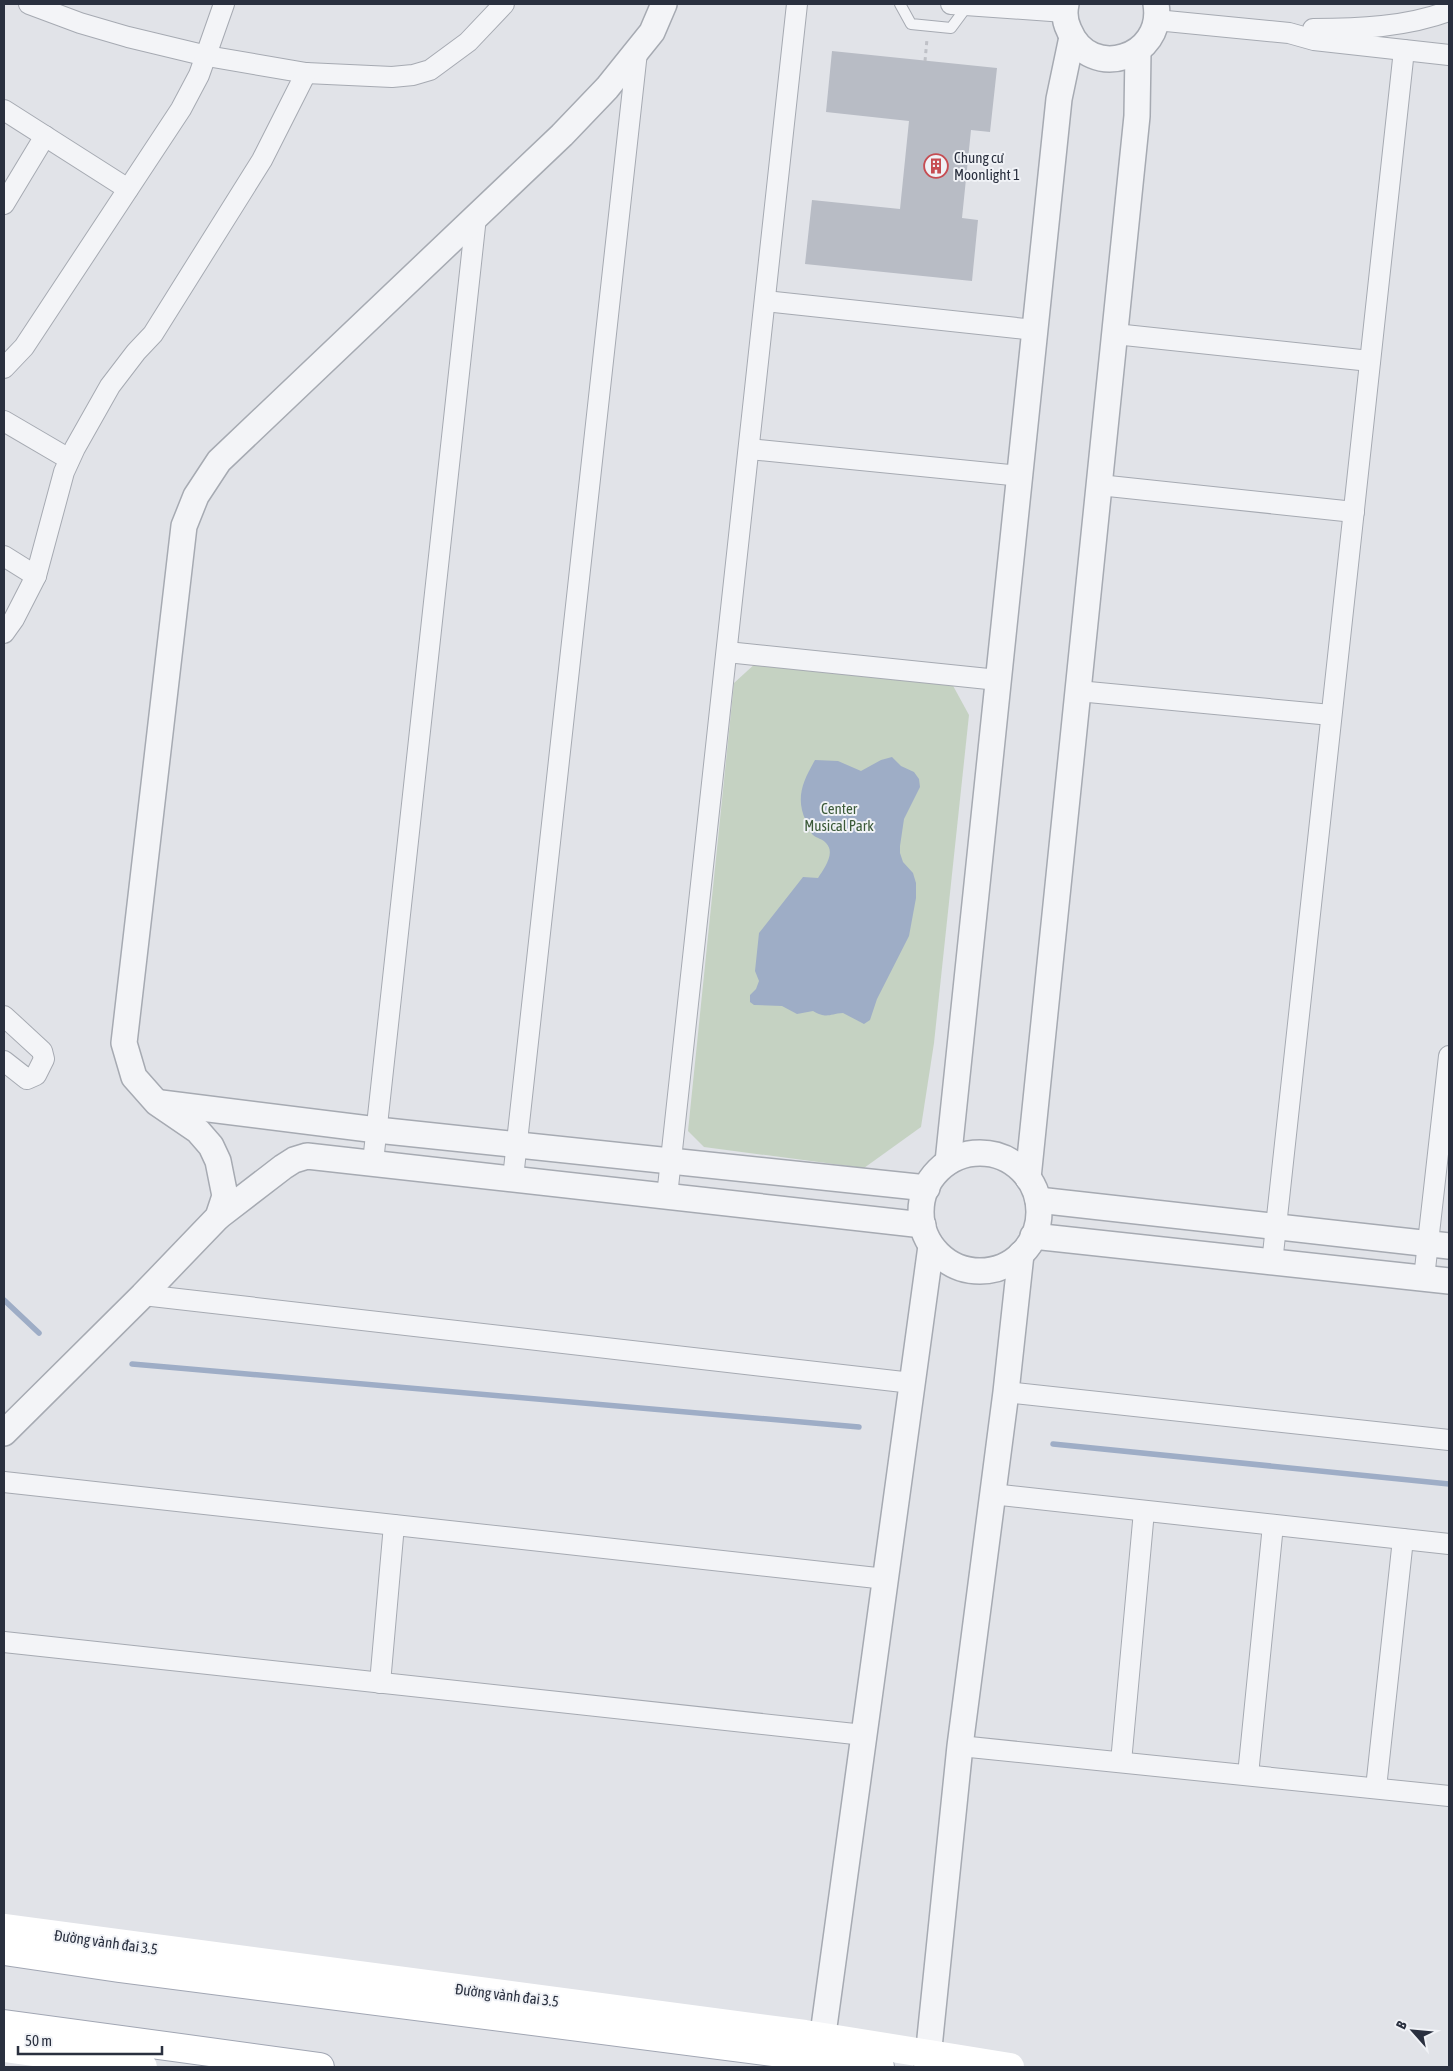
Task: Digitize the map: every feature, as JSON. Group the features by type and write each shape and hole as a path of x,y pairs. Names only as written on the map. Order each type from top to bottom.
{"main road":[{"name":"Đường vành đai 3.5","path":"4,1928 820,2054 880,2067"},
{"name":"Đường vành đai 3.5","path":"4,1952 119,1968 820,2054 1010,2067"},
{"path":"4,2024 320,2067"},
{"path":"4,2048 143,2067"}],"street":[{"path":"30,4 80,23 206,56 306,73 392,77 413,75 430,70 468,42 504,4"},
{"path":"4,368 24,347 181,109 199,75 224,4"},
{"path":"218,1217 225,1196 218,1161 211,1146 198,1131 157,1103 134,1077 124,1043 184,526 196,496 219,460 476,217 608,88 652,32 664,4"},
{"path":"667,1196 797,4"},
{"path":"959,5 1065,8 1066,22 1072,37 1082,49 1095,57 1110,59 1124,57 1138,50 1148,40 1155,27 1156,12 1289,33 1314,40 1449,55"},
{"path":"1289,33 1308,29 1374,27 1398,24 1428,19 1449,11"},
{"path":"948,1162 1059,99 1072,37"},
{"path":"1028,1178 1137,116 1138,50"},
{"path":"1272,1263 1404,50"},
{"path":"513,1178 637,52"},
{"path":"4,633 14,619 36,576 64,472 69,460 110,386 136,352 153,334 262,160 306,73"},
{"path":"4,110 128,189"},
{"path":"4,204 45,136"},
{"path":"373,1162 476,217"},
{"path":"765,301 1035,330"},
{"path":"1115,334 1370,361"},
{"path":"4,421 69,460"},
{"path":"749,449 1020,476"},
{"path":"1099,485 1354,512"},
{"path":"4,556 36,576"},
{"path":"727,652 998,680"},
{"path":"1078,691 1332,716"},
{"path":"4,1016 42,1051 44,1059 36,1075 27,1078 4,1061"},
{"path":"1424,1278 1439,1245 1449,1056"},
{"path":"157,1103 377,1130 926,1188"},
{"path":"4,1432 143,1295 218,1217 294,1160 307,1156 667,1196 927,1236 944,1260 961,1268 980,1271 998,1268 1016,1259 1027,1245 1038,1225 1038,1200 1033,1185 1022,1169 1005,1158 986,1153 966,1154 948,1162 934,1175 926,1188 921,1210 927,1236 912,1383 820,2054"},
{"path":"1038,1200 1439,1245"},
{"path":"1027,1245 1272,1263 1449,1281"},
{"path":"927,2061 960,1746 992,1494 1027,1245"},
{"path":"143,1295 912,1383"},
{"path":"1006,1392 1449,1440"},
{"path":"4,1482 886,1579"},
{"path":"992,1494 1449,1544"},
{"path":"1121,1762 1144,1511"},
{"path":"380,1683 394,1525"},
{"path":"1248,1775 1273,1525"},
{"path":"1376,1788 1403,1539"},
{"path":"4,1642 864,1735"},
{"path":"960,1746 1449,1796"}],"lane":[{"path":"900,4 910,24 951,28 959,5"}],"path":[{"path":"925,61 928,26"}],"green space":[{"name":"Center Musical Park","path":"757,662 951,682 969,715 934,1043 921,1127 864,1168 704,1147 688,1131 734,683"}],"water":[{"path":"892,757 901,766 914,772 919,779 920,787 904,819 900,846 903,862 913,873 916,883 916,898 909,936 877,999 870,1020 864,1024 843,1013 825,1015 813,1011 797,1014 782,1006 754,1005 750,1002 750,995 756,989 759,981 755,971 759,933 803,877 818,878 826,866 829,856 829,847 823,840 814,836 811,832 801,805 804,782 815,760 838,761 861,771 881,760"}],"building":[{"name":"Chung cư Moonlight 1","path":"832,51 997,68 990,132 971,130 962,218 978,220 972,281 805,264 812,200 900,209 909,121 826,112"}],"waterway":[{"path":"4,1300 39,1333"},
{"path":"132,1364 859,1427"},
{"path":"1053,1444 1449,1484"}],"place":[{"name":"Chung cư Moonlight 1","path":"936,166"}]}
